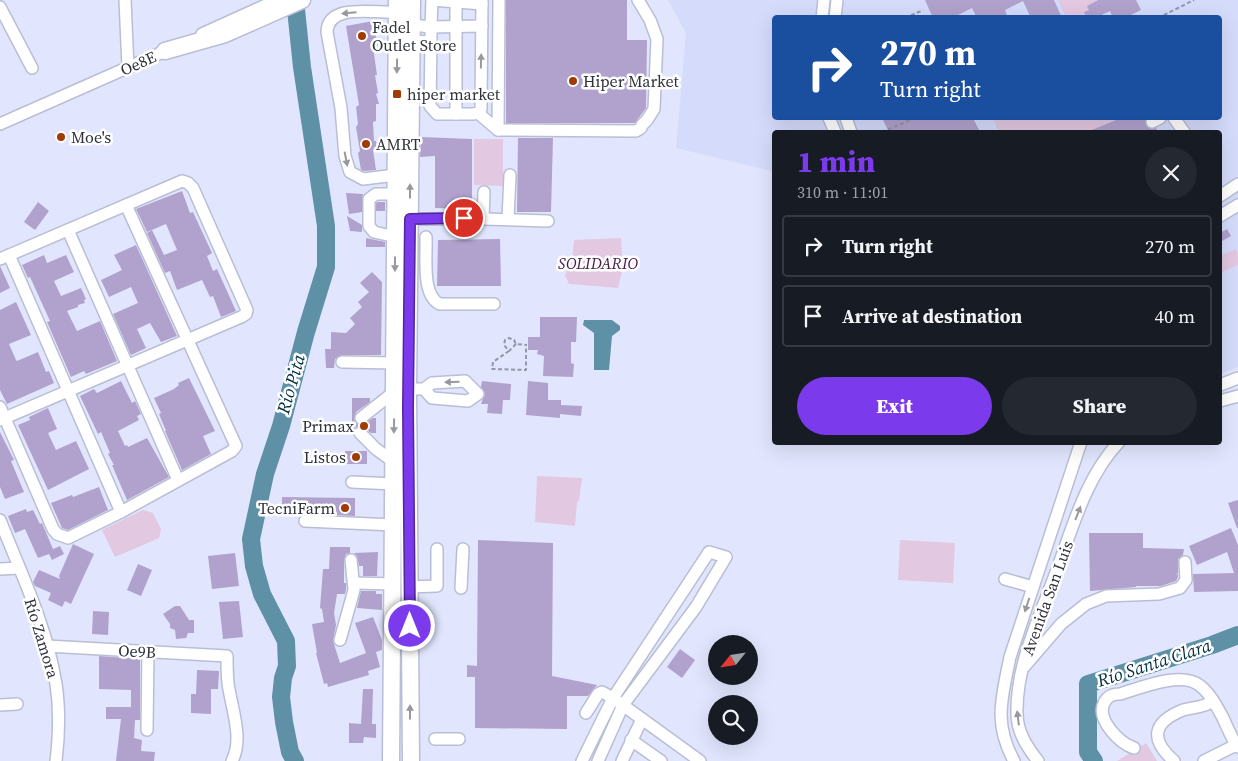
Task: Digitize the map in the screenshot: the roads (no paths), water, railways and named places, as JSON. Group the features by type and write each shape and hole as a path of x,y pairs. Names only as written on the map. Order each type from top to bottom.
{"highway":[{"path":"166,51 225,34 302,0"},
{"path":"391,761 402,585 409,390 412,33 399,3"},
{"path":"399,3 395,363 409,390 394,462 393,484 394,525 402,585 411,761"}],"street":[{"path":"125,0 128,68"},
{"name":"Oe8E","path":"0,124 276,0"},
{"path":"432,0 456,2 482,2 481,109 478,113 474,114 436,114 430,106 432,0"},
{"path":"498,130 499,0"},
{"path":"478,113 498,130 636,131 641,128 654,109 657,39 650,20 638,0"},
{"path":"822,15 824,0"},
{"path":"835,15 837,0"},
{"path":"456,2 456,114"},
{"path":"396,175 363,180 350,172 345,156 341,108 327,25 337,15 349,12 385,14 399,3"},
{"path":"0,7 32,68"},
{"path":"412,33 431,27 482,26"},
{"path":"412,33 431,42"},
{"path":"508,219 510,175"},
{"path":"2,419 67,391 127,367 246,314 246,310 192,188 188,183 182,181 5,257 67,391 121,512"},
{"path":"1222,195 1238,184"},
{"path":"483,218 484,192"},
{"path":"396,194 376,194 369,200 369,226 380,234 396,236"},
{"path":"0,407 2,419 49,519 57,534 68,538 121,512 232,451 236,446 126,205"},
{"path":"1222,215 1238,206"},
{"path":"410,219 483,218 548,221"},
{"path":"68,230 178,480"},
{"path":"426,238 427,280 429,295 434,301 440,304 494,304"},
{"path":"409,280 427,280"},
{"path":"342,362 395,363"},
{"path":"1222,384 1238,378"},
{"path":"361,418 409,390"},
{"path":"1222,400 1238,396"},
{"path":"360,433 394,462"},
{"name":"Avenida San Luis","path":"1014,761 1001,728 1000,709 1010,657 1080,445"},
{"name":"Avenida San Luis","path":"1038,761 1026,744 1017,716 1022,670 1029,645 1084,499 1102,464 1118,445"},
{"path":"352,482 393,484"},
{"name":"Río Zamora","path":"0,520 38,616 56,684 59,730 56,761"},
{"path":"305,521 394,525"},
{"path":"354,583 437,586 438,549"},
{"path":"461,588 463,550"},
{"path":"582,761 613,698 709,552 726,557 696,607 623,705 598,761"},
{"path":"340,640 354,590 351,560"},
{"path":"1022,670 1061,624 1086,604 1106,596 1159,594 1180,588 1186,580 1185,562"},
{"path":"0,569 19,568"},
{"path":"1005,579 1033,587"},
{"name":"Oe9B","path":"47,646 227,656 228,681 237,734 235,757 232,761"},
{"path":"147,730 148,651"},
{"path":"1134,748 1111,731 1102,716 1102,707 1108,697 1168,680 1186,680 1198,683 1213,701 1237,746 1204,761"},
{"path":"586,713 598,694 602,692 700,761"},
{"path":"1174,761 1160,747 1156,738 1158,729 1169,717 1213,701"},
{"path":"0,705 17,704"},
{"path":"622,761 642,719"},
{"path":"435,739 459,739"},
{"path":"631,740 661,761"}],"waterway":[{"name":"Río Pita","path":"295,0 302,67 326,226 326,267 306,332 281,426 265,474 251,539 254,566 262,594 286,641 287,666 283,678 281,697 290,752 295,761"},
{"name":"Río Santa Clara","path":"1094,761 1088,752 1088,684 1238,635"}],"place":[{"name":"Fadel Outlet Store","path":"362,36"},
{"name":"Hiper Market","path":"573,81"},
{"name":"hiper market","path":"397,94"},
{"name":"Moe's","path":"61,137"},
{"name":"AMRT","path":"366,144"},
{"name":"Primax","path":"364,426"},
{"name":"Listos","path":"356,457"},
{"name":"TecniFarm","path":"345,508"}],"park label":[{"name":"SOLIDARIO","path":"598,263"}]}
